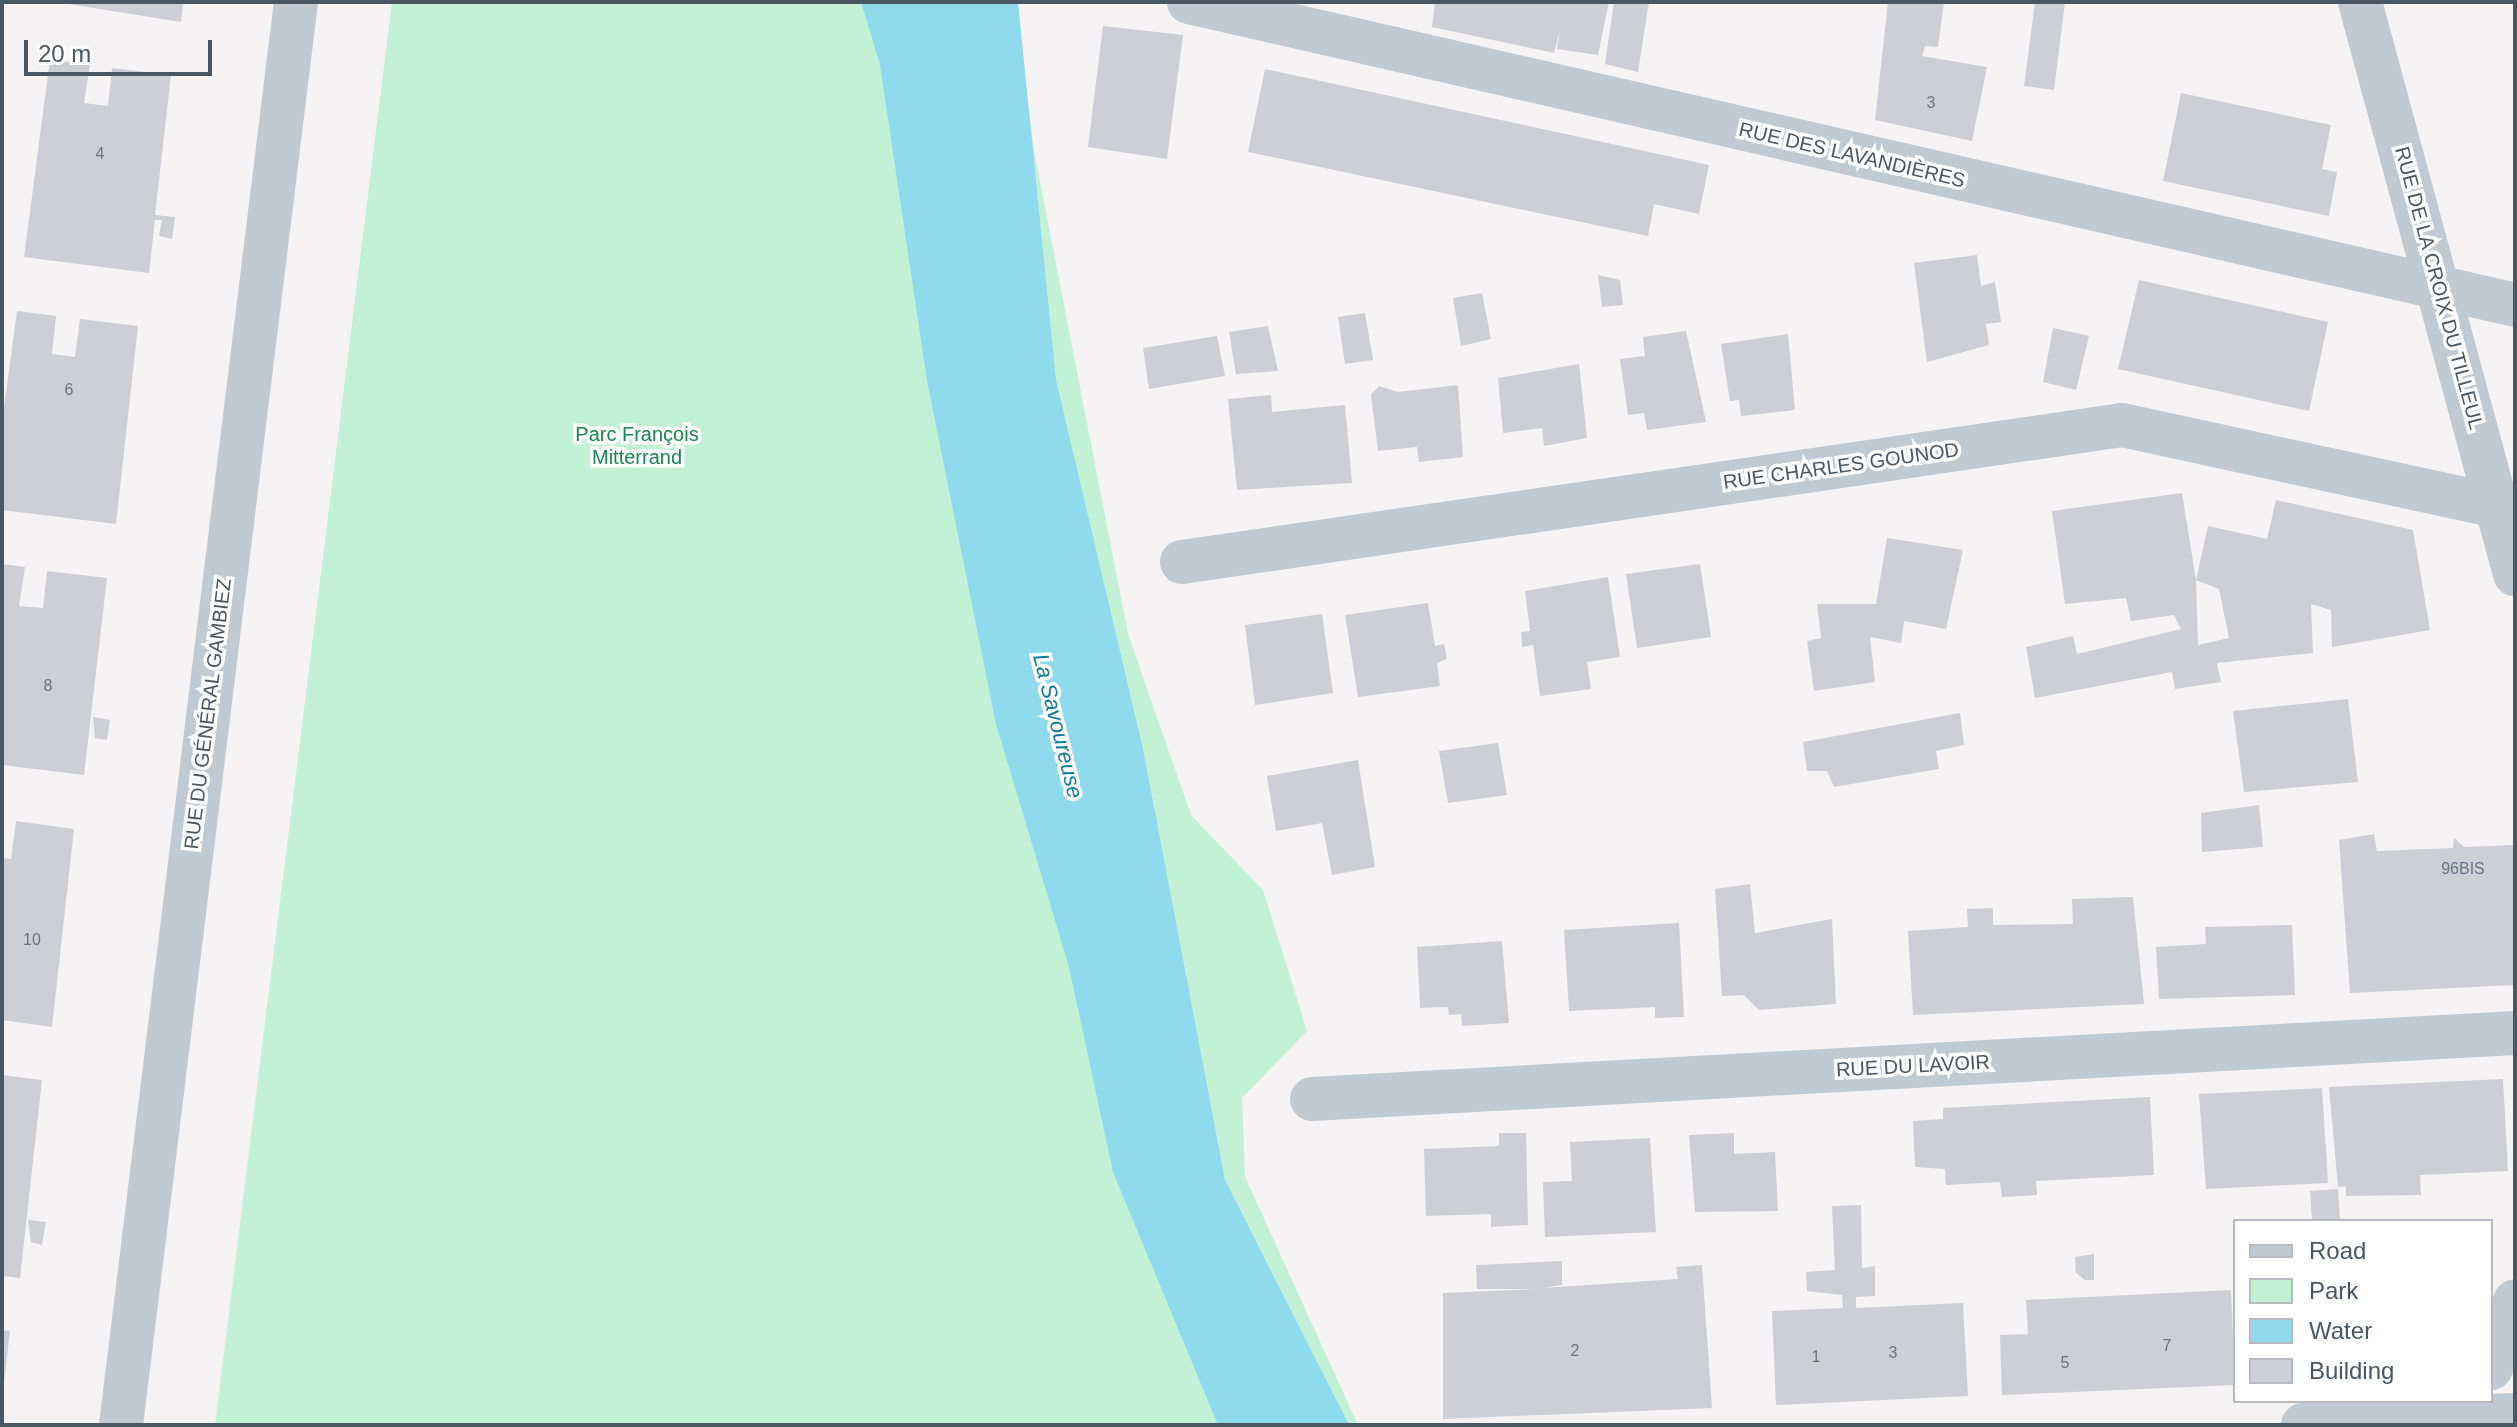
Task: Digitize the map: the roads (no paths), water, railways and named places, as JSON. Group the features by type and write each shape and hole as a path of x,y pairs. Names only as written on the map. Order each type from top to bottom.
{"street":[{"name":"RUE DU GÉNÉRAL GAMBIEZ","path":"121,1425 296,2"},
{"name":"RUE DES LAVANDIÈRES","path":"1189,2 2515,305"},
{"name":"RUE DE LA CROIX DU TILLEUL","path":"2360,2 2443,290 2515,574"},
{"name":"RUE CHARLES GOUNOD","path":"1182,562 2122,425 2497,506"},
{"name":"RUE DU LAVOIR","path":"1312,1099 2515,1033"},
{"path":"2493,1362 2515,1301"},
{"path":"2303,1425 2485,1415"}],"water":[{"name":"La Savoureuse","path":"861,2 1018,2 1056,380 1143,749 1225,1180 1349,1425 1218,1425 1113,1172 1069,967 996,724 927,381 880,65"}],"park label":[{"name":"Parc François Mitterrand","path":"637,446"}]}
